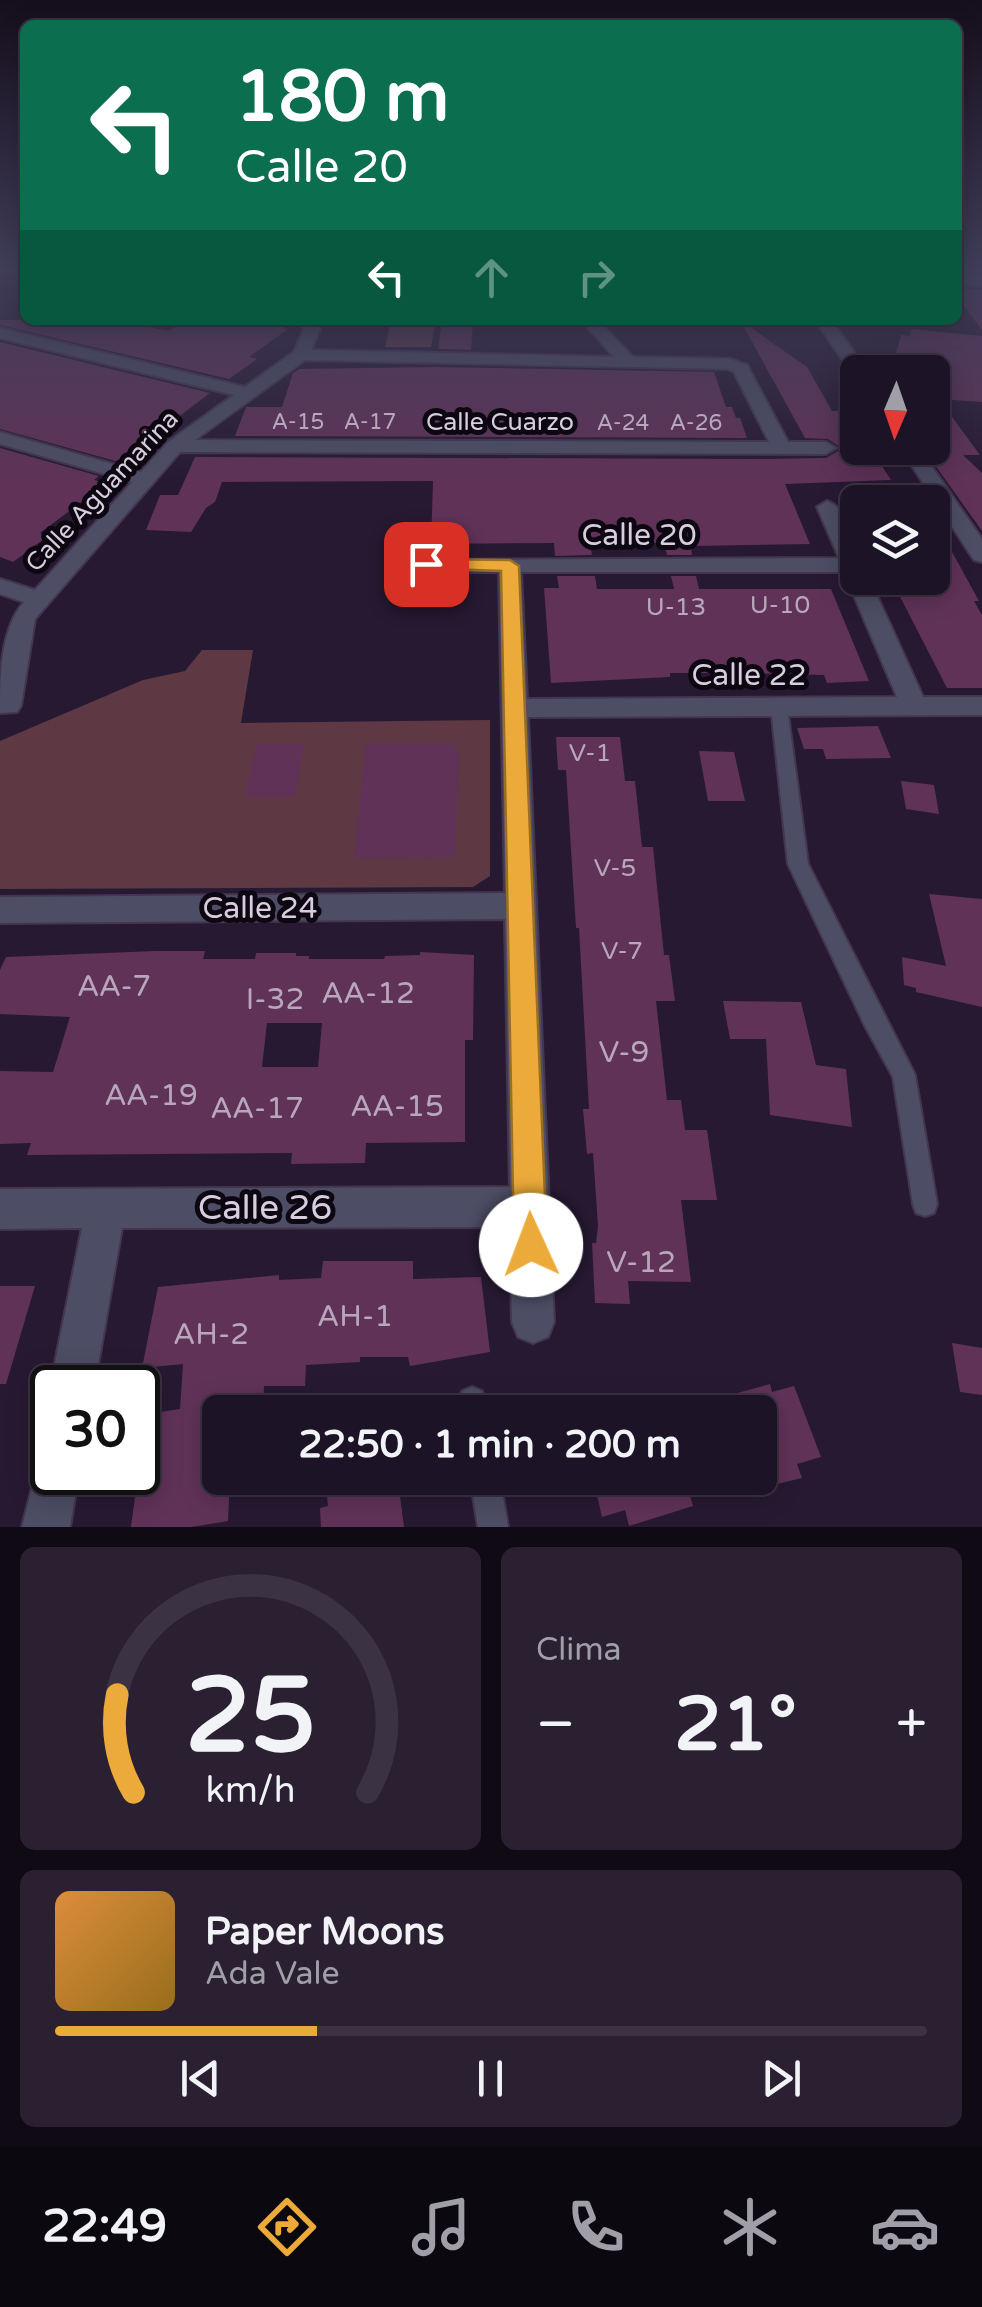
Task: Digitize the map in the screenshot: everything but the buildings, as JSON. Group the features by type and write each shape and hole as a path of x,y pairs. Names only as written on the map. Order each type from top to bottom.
{"street":[{"path":"30,340 247,393"},
{"path":"307,340 301,355 627,360 736,366 782,448"},
{"path":"608,340 627,360"},
{"name":"Calle Aguamarina","path":"8,706 19,633 24,617 39,599 175,446 301,355"},
{"path":"0,438 147,480"},
{"name":"Calle Cuarzo","path":"175,446 826,448"},
{"path":"921,465 982,555"},
{"path":"827,508 840,537"},
{"name":"Calle 20","path":"426,564 840,573"},
{"path":"510,566 533,1322"},
{"path":"0,586 39,599"},
{"path":"866,595 914,707"},
{"name":"Calle 22","path":"516,708 982,706"},
{"name":"Calle 24","path":"0,910 520,906"},
{"name":"Calle 26","path":"0,1208 530,1207"},
{"path":"76,1365 106,1208"},
{"path":"46,1527 52,1495"}],"lane":[{"path":"778,707 798,864 904,1075 925,1204"},
{"path":"487,1495 492,1527"}],"shaded area":[{"path":"386,340 432,340 431,347 385,347"},
{"path":"202,650 253,650 241,723 490,720 490,876 473,887 0,889 0,741 143,680 185,671"}],"route":[{"path":"426,564 510,566 531,1245"}]}
